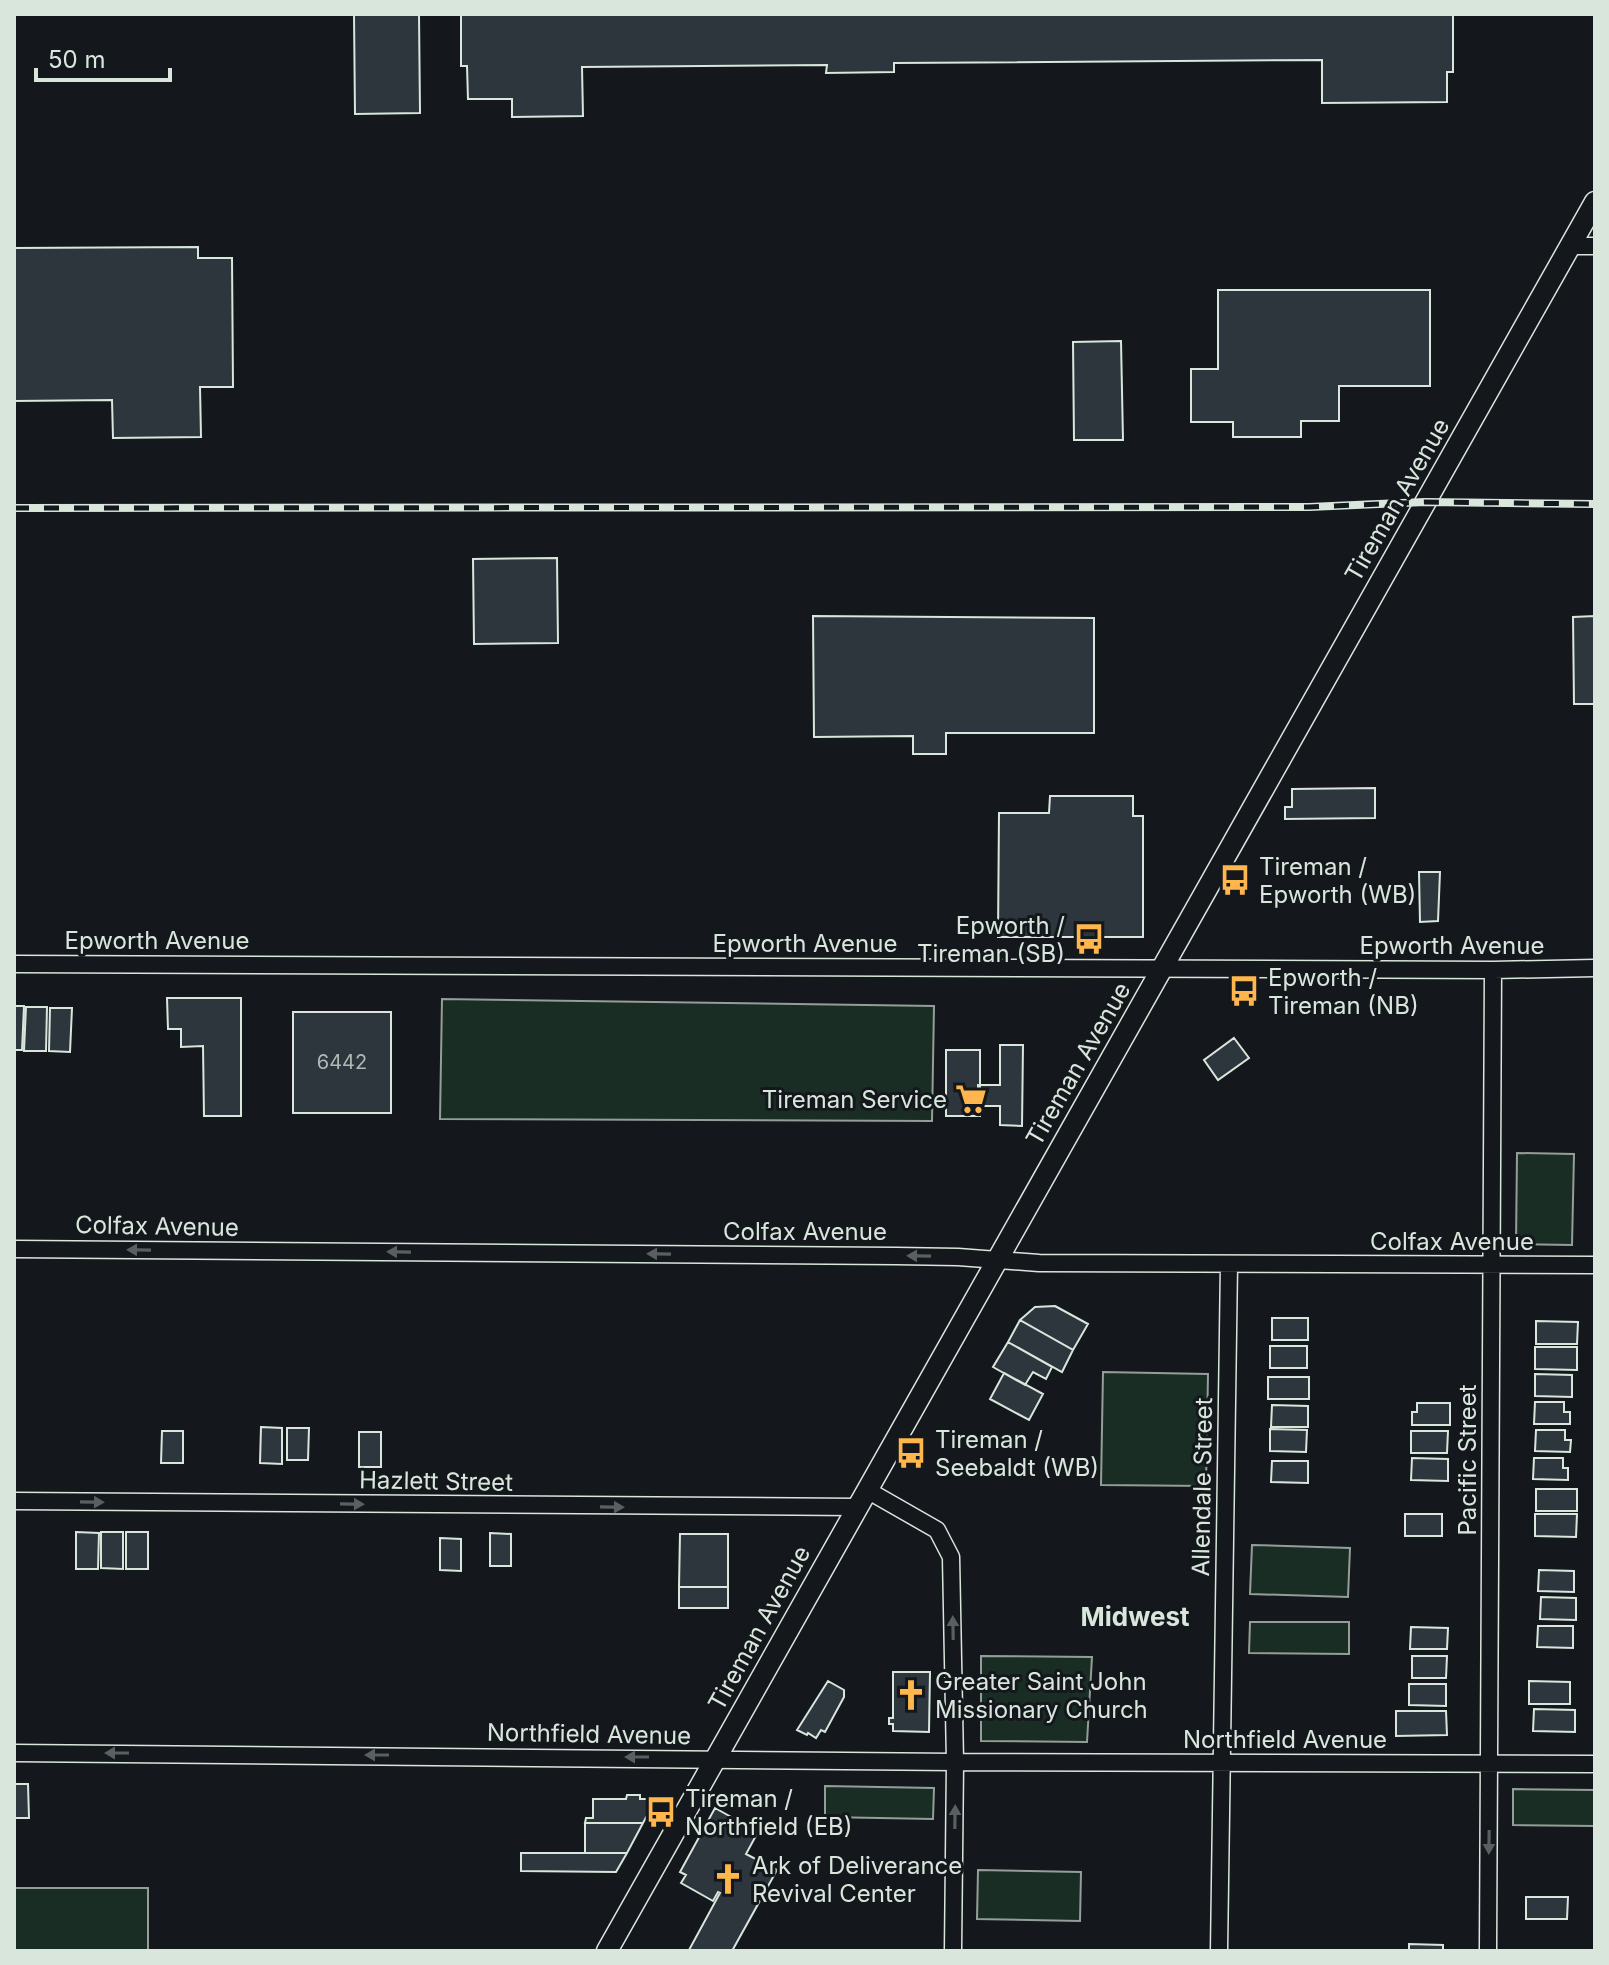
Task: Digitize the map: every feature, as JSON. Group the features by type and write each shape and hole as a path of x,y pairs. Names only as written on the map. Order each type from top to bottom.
{"street":[{"name":"Tireman Avenue","path":"607,1951 1595,202"},
{"path":"1571,246 1595,246"},
{"name":"Epworth Avenue","path":"14,964 1595,968"},
{"name":"Pacific Street","path":"1488,1951 1493,970"},
{"name":"Colfax Avenue","path":"14,1249 896,1256 1039,1263 1595,1265"},
{"name":"Allendale Street","path":"1219,1951 1229,1264"},
{"path":"862,1499 937,1530 951,1557 955,1762 953,1951"},
{"name":"Hazlett Street","path":"14,1501 862,1499"},
{"name":"Northfield Avenue","path":"14,1753 955,1762 1595,1764"}],"green space":[{"path":"442,999 934,1006 932,1121 440,1119"},
{"path":"1517,1153 1574,1154 1572,1245 1516,1244"},
{"path":"1103,1372 1208,1374 1206,1486 1101,1485"},
{"path":"1252,1545 1350,1548 1348,1597 1250,1594"},
{"path":"1250,1622 1349,1622 1349,1654 1249,1653"},
{"path":"981,1656 1092,1657 1087,1742 981,1741"},
{"path":"825,1786 934,1788 933,1819 825,1817"},
{"path":"1513,1789 1595,1790 1595,1826 1513,1825"},
{"path":"978,1870 1081,1872 1080,1921 977,1919"},
{"path":"14,1888 148,1888 148,1951 14,1951"}],"building":[{"path":"354,14 419,14 420,113 355,114"},
{"path":"461,14 1453,14 1453,72 1447,72 1447,102 1322,103 1322,60 894,63 894,72 826,73 827,65 582,67 583,116 512,117 512,99 468,99 467,66 461,66"},
{"path":"198,247 198,258 232,258 233,387 200,387 201,437 113,438 112,400 14,401 14,248"},
{"path":"1218,290 1430,290 1430,386 1339,386 1339,421 1301,421 1301,437 1233,437 1233,422 1191,422 1191,369 1218,369"},
{"path":"1121,341 1123,440 1074,440 1073,342"},
{"path":"557,558 558,643 474,644 473,559"},
{"path":"813,616 1094,618 1094,733 946,733 946,754 913,754 913,736 814,737"},
{"path":"1595,616 1595,704 1574,704 1573,617"},
{"path":"1375,788 1375,818 1285,819 1285,807 1292,807 1292,789"},
{"path":"1050,796 1133,796 1133,816 1143,816 1143,937 998,937 999,813 1049,813"},
{"path":"1419,872 1440,872 1438,921 1420,922"},
{"path":"167,998 241,998 241,1116 204,1116 203,1046 181,1047 181,1029 168,1029"},
{"path":"14,1006 24,1006 22,1050 14,1050"},
{"path":"26,1007 47,1007 46,1051 24,1051"},
{"path":"50,1008 72,1008 70,1052 49,1051"},
{"path":"293,1012 391,1012 391,1113 293,1113"},
{"path":"1234,1038 1249,1058 1218,1080 1204,1060"},
{"path":"1000,1045 1023,1045 1022,1126 1000,1125 1000,1106 978,1106 978,1085 1000,1085"},
{"path":"946,1050 980,1050 980,1116 946,1116"},
{"path":"1055,1306 1088,1324 1073,1350 1020,1320 1035,1307"},
{"path":"1272,1318 1308,1318 1308,1340 1272,1340"},
{"path":"1020,1320 1073,1350 1062,1372 1008,1342"},
{"path":"1536,1321 1578,1322 1577,1344 1536,1344"},
{"path":"1008,1342 1052,1367 1046,1379 1033,1372 1025,1385 993,1367"},
{"path":"1270,1346 1307,1346 1307,1368 1270,1368"},
{"path":"1535,1347 1577,1347 1577,1370 1535,1369"},
{"path":"1004,1373 1043,1394 1029,1420 990,1399"},
{"path":"1535,1374 1572,1375 1572,1397 1535,1396"},
{"path":"1268,1377 1309,1377 1309,1399 1268,1399"},
{"path":"1535,1402 1564,1402 1564,1412 1570,1412 1570,1424 1534,1424"},
{"path":"1417,1403 1450,1403 1450,1425 1412,1425 1412,1412 1417,1412"},
{"path":"1272,1405 1308,1406 1308,1427 1271,1427"},
{"path":"261,1427 282,1428 282,1464 260,1463"},
{"path":"287,1428 309,1428 308,1460 287,1460"},
{"path":"1270,1429 1307,1430 1306,1452 1270,1451"},
{"path":"1536,1430 1565,1430 1565,1440 1571,1440 1570,1452 1535,1451"},
{"path":"162,1431 183,1431 183,1463 161,1463"},
{"path":"1411,1431 1448,1431 1447,1453 1411,1453"},
{"path":"359,1432 381,1432 381,1467 359,1467"},
{"path":"1412,1458 1448,1459 1448,1481 1411,1480"},
{"path":"1534,1458 1563,1458 1563,1468 1568,1468 1568,1480 1533,1479"},
{"path":"1272,1461 1308,1461 1308,1483 1271,1482"},
{"path":"1536,1489 1577,1489 1577,1511 1536,1511"},
{"path":"1405,1514 1442,1514 1442,1536 1405,1536"},
{"path":"1535,1514 1577,1514 1576,1537 1535,1536"},
{"path":"76,1532 99,1533 98,1569 76,1569"},
{"path":"101,1532 123,1532 123,1569 101,1568"},
{"path":"126,1532 148,1532 148,1569 126,1569"},
{"path":"490,1533 511,1534 511,1566 490,1566"},
{"path":"680,1534 728,1534 728,1587 679,1587"},
{"path":"440,1538 461,1539 461,1571 440,1570"},
{"path":"1539,1570 1574,1571 1574,1592 1538,1591"},
{"path":"679,1587 728,1587 728,1608 679,1608"},
{"path":"1541,1597 1576,1598 1576,1620 1540,1619"},
{"path":"1538,1626 1573,1626 1573,1648 1537,1647"},
{"path":"1411,1627 1448,1628 1447,1649 1410,1649"},
{"path":"1412,1656 1447,1656 1446,1678 1412,1678"},
{"name":"Greater Saint John Missionary Church","path":"893,1672 930,1672 929,1732 893,1731 889,1718 893,1718"},
{"path":"828,1681 844,1690 844,1697 825,1732 821,1730 816,1738 797,1730"},
{"path":"1529,1681 1570,1682 1570,1704 1529,1704"},
{"path":"1409,1684 1446,1684 1446,1706 1409,1705"},
{"path":"1534,1709 1575,1710 1575,1732 1533,1731"},
{"path":"1396,1711 1446,1711 1447,1735 1396,1736"},
{"path":"14,1784 28,1784 29,1818 14,1818"},
{"path":"627,1795 656,1799 643,1823 585,1823 586,1818 593,1818 593,1799 626,1799"},
{"name":"Ark of Deliverance Revival Center","path":"715,1808 758,1832 746,1854 777,1870 732,1951 691,1951 720,1893 713,1901 681,1883 686,1875 680,1872"},
{"path":"585,1823 643,1823 627,1853 585,1853"},
{"path":"521,1853 627,1853 616,1872 521,1871"},
{"path":"1526,1897 1568,1897 1567,1919 1526,1919"},
{"path":"1409,1944 1443,1945 1443,1951 1409,1951"}],"railway":[{"path":"14,508 1309,507 1425,502 1595,504"}],"place":[{"name":"Tireman / Epworth (WB)","path":"1235,880"},
{"name":"Epworth / Tireman (SB)","path":"1089,939"},
{"name":"Epworth / Tireman (NB)","path":"1244,991"},
{"name":"Tireman Service","path":"971,1099"},
{"name":"Tireman / Seebaldt (WB)","path":"911,1453"},
{"name":"Greater Saint John Missionary Church","path":"911,1695"},
{"name":"Tireman / Northfield (EB)","path":"661,1812"},
{"name":"Ark of Deliverance Revival Center","path":"728,1879"}],"district":[{"name":"Midwest","path":"1135,1616"}]}
